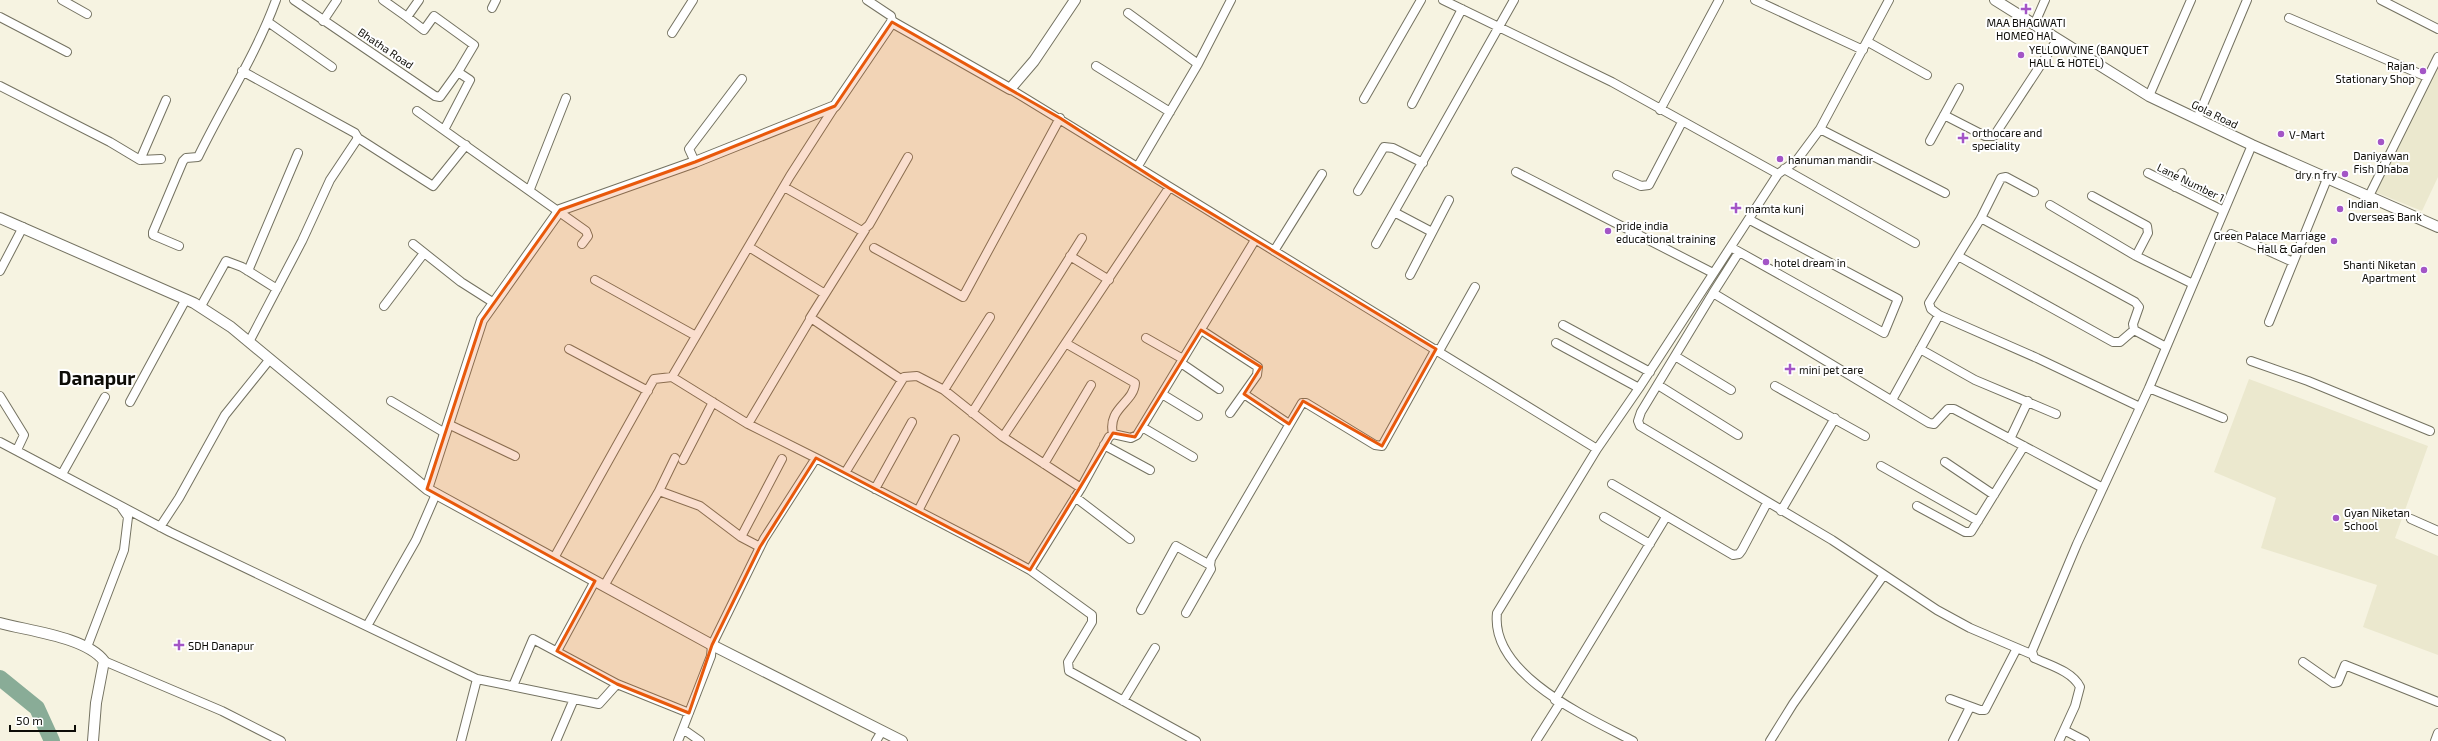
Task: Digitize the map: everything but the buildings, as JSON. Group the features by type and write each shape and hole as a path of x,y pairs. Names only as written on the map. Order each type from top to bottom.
{"street":[{"path":"62,0 87,14"},
{"path":"179,246 153,235 153,232 183,161 186,158 198,158 268,22 276,0"},
{"name":"Bhatha Road","path":"294,0 323,21 394,66 436,97 442,95 458,72"},
{"path":"323,21 337,0"},
{"path":"383,0 424,30 434,16 474,45 458,72 470,80 444,130"},
{"path":"407,17 419,0"},
{"path":"672,33 693,0"},
{"path":"867,0 890,16 892,22 1060,118 1138,166 1169,188 1438,350 1597,449"},
{"path":"1010,89 1034,61 1074,0"},
{"path":"1138,166 1198,64 1231,0"},
{"path":"1364,99 1421,0"},
{"path":"1443,0 1612,82 1682,122 1781,171 1915,243"},
{"path":"1376,244 1514,0"},
{"path":"1660,110 1719,0"},
{"path":"1755,0 1863,50"},
{"path":"1634,741 1558,701 1522,670 1508,655 1496,618 1502,602 1597,449 1640,388 1713,273 1750,220 1781,171 1796,160 1820,129 1868,42 1889,0"},
{"name":"Gola Road","path":"1995,0 2149,96 2368,198 2438,228"},
{"path":"2034,25 2045,0"},
{"path":"2149,96 2191,0"},
{"path":"2197,119 2246,0"},
{"path":"2381,0 2438,29"},
{"path":"1412,104 1462,9"},
{"path":"1128,12 1198,64"},
{"path":"0,17 67,52"},
{"path":"2289,18 2427,77"},
{"path":"268,22 332,67"},
{"path":"672,376 784,187 834,106 892,22"},
{"path":"1944,115 1985,136 1994,136 2057,40"},
{"path":"1868,42 1926,75"},
{"path":"2368,198 2438,57"},
{"path":"1096,66 1170,112"},
{"path":"242,71 355,133 358,138 433,186 466,145"},
{"path":"695,162 689,149 742,79"},
{"path":"0,86 110,142 140,160 161,159"},
{"path":"1930,141 1959,88"},
{"path":"530,190 566,98"},
{"path":"140,160 166,100"},
{"path":"427,489 482,320 560,210 695,162 834,106"},
{"path":"417,110 560,210 588,233 582,244"},
{"path":"874,248 963,298 1060,118"},
{"path":"1617,175 1641,186 1649,185 1682,122"},
{"path":"1820,129 1945,193"},
{"path":"249,342 277,289 330,180 358,138"},
{"path":"2032,654 2077,544 2149,388 2252,145"},
{"path":"1358,191 1384,147 1394,148 1423,163"},
{"path":"248,271 298,154"},
{"path":"748,424 810,318 865,230 908,157"},
{"path":"1516,172 1713,273"},
{"name":"Lane Number 1","path":"2148,173 2224,211"},
{"path":"2175,187 2182,173"},
{"path":"1274,251 1322,174"},
{"path":"2034,192 2006,177 2001,178 1981,218 1929,303 1931,309 1939,315 2038,358 2140,407"},
{"path":"2269,322 2327,179"},
{"path":"784,187 859,230 865,230"},
{"path":"1004,437 1169,188"},
{"path":"2092,196 2147,226 2148,232 2136,256"},
{"path":"1410,275 1449,200"},
{"path":"2050,205 2136,256 2193,284"},
{"path":"1394,212 1432,232"},
{"path":"0,218 201,306 270,359 427,489 712,645 902,741"},
{"path":"1981,218 2135,302 2139,307 2133,324 2134,330"},
{"path":"1731,247 1884,333 1898,299 1750,220"},
{"path":"0,271 23,227"},
{"path":"2231,234 2293,262"},
{"path":"972,413 1082,238"},
{"path":"1113,434 1134,438 1255,240"},
{"path":"413,244 461,282 494,303"},
{"path":"748,247 825,294"},
{"path":"1739,252 1641,412 1638,421 1640,426 1832,540 1883,576 1956,620 2032,654 2034,658 2068,674 2077,681 2080,687 2078,698 2059,741"},
{"path":"384,306 424,253"},
{"path":"1070,256 1109,280"},
{"path":"1958,256 2110,341 2120,342 2134,330"},
{"path":"201,306 226,261 248,271 277,289"},
{"path":"595,280 696,336"},
{"path":"1186,613 1211,569 1210,565 1302,403 1305,402 1375,445 1382,446 1475,287"},
{"path":"1713,293 1932,424 1948,409 1952,408 2103,488"},
{"path":"130,402 186,299"},
{"path":"1892,400 1939,315"},
{"path":"944,390 990,316"},
{"path":"810,318 816,319 902,380"},
{"path":"1563,325 1650,372"},
{"path":"1201,330 1257,366 1258,372 1230,413"},
{"path":"2134,330 2166,347"},
{"path":"1146,338 1182,361 1219,389"},
{"path":"1030,570 1081,488 1104,445 1113,434 1112,421 1134,389 1135,383 1067,344"},
{"path":"1556,344 1640,388"},
{"path":"569,349 648,391"},
{"path":"1920,349 1975,380 2056,414"},
{"path":"1675,356 1731,390"},
{"path":"160,527 179,498 225,416 270,359"},
{"path":"2251,361 2308,381 2430,431"},
{"path":"554,558 654,379 672,376 748,424 1030,570 1093,616 1092,622 1068,662 1069,671 1196,741"},
{"path":"845,473 904,377 917,376 944,390 1004,437 1081,488"},
{"path":"1658,385 1738,435"},
{"path":"1044,464 1090,386"},
{"path":"1775,386 1835,418 1864,436"},
{"path":"2149,388 2223,418"},
{"path":"1162,394 1198,416"},
{"path":"1244,394 1289,424"},
{"path":"0,396 24,435 17,450"},
{"path":"62,474 104,397"},
{"path":"391,401 447,429 515,456"},
{"path":"2010,439 2028,401"},
{"path":"604,586 659,490 713,402"},
{"path":"1781,511 1835,418"},
{"path":"875,489 912,422"},
{"path":"1142,427 1193,457"},
{"path":"918,511 955,439"},
{"path":"0,442 160,527 477,679 599,704 617,684"},
{"path":"1104,445 1150,470"},
{"path":"1917,506 1965,532 1971,532 2024,446"},
{"path":"678,741 711,656 712,645 760,547 816,458"},
{"path":"741,537 782,459"},
{"path":"1945,462 1994,495"},
{"path":"1881,466 1978,521"},
{"path":"1612,484 1729,553 1737,555 1742,550 1767,502"},
{"path":"659,490 700,506 741,537 760,547"},
{"path":"367,626 416,540 436,494"},
{"path":"1075,497 1130,539"},
{"path":"87,647 124,550 128,517 120,506"},
{"path":"1536,741 1666,516"},
{"path":"1604,517 1650,544"},
{"path":"2411,519 2438,531"},
{"path":"1141,610 1176,546 1210,565"},
{"path":"1770,741 1883,576"},
{"path":"557,652 595,581"},
{"path":"0,623 87,647 104,661 222,711 281,741"},
{"path":"513,686 533,639 617,684 689,713"},
{"path":"1123,702 1156,648"},
{"path":"1950,699 1970,707 1985,710 2018,648"},
{"path":"94,741 96,703 104,661"},
{"path":"2303,662 2333,683 2338,682 2345,665 2438,702"},
{"path":"461,741 477,679"},
{"path":"556,741 574,699"},
{"path":"1953,741 1970,707"},
{"path":"683,729 700,741"},
{"path":"2064,730 2085,741"},
{"path":"876,741 882,731"},
{"path":"2435,741 2438,732"}],"highlighted area":[{"path":"892,22 1060,118 1169,188 1436,349 1382,446 1303,401 1289,424 1244,394 1261,367 1201,330 1135,437 1113,433 1030,570 816,458 760,547 712,645 689,713 617,684 557,651 595,581 427,489 482,320 560,210 695,162 835,106"}],"shaded area":[{"path":"2438,68 2438,177 2422,211 2375,192"},
{"name":"Gyan Niketan School","path":"2249,379 2428,446 2395,538 2438,556 2438,655 2363,627 2377,585 2261,548 2276,498 2214,472"}],"waterway":[{"path":"0,678 37,708 52,741"}],"place":[{"name":"MAA BHAGWATI HOMEO HAL","path":"2026,9"},
{"name":"YELLOWVINE (BANQUET HALL & HOTEL)","path":"2021,55"},
{"name":"Rajan Stationary Shop","path":"2423,71"},
{"name":"V-Mart","path":"2281,134"},
{"name":"orthocare and speciality","path":"1963,138"},
{"name":"Daniyawan Fish Dhaba","path":"2381,142"},
{"name":"hanuman mandir","path":"1780,159"},
{"name":"dry n fry","path":"2345,174"},
{"name":"mamta kunj","path":"1736,208"},
{"name":"Indian Overseas Bank","path":"2340,209"},
{"name":"pride india educational training","path":"1608,231"},
{"name":"Green Palace Marriage Hall & Garden","path":"2334,241"},
{"name":"hotel dream in","path":"1766,262"},
{"name":"Shanti Niketan Apartment","path":"2424,270"},
{"name":"mini pet care","path":"1790,369"},
{"name":"Gyan Niketan School","path":"2336,518"},
{"name":"SDH Danapur","path":"179,645"}],"district":[{"name":"Danapur","path":"97,377"}]}
